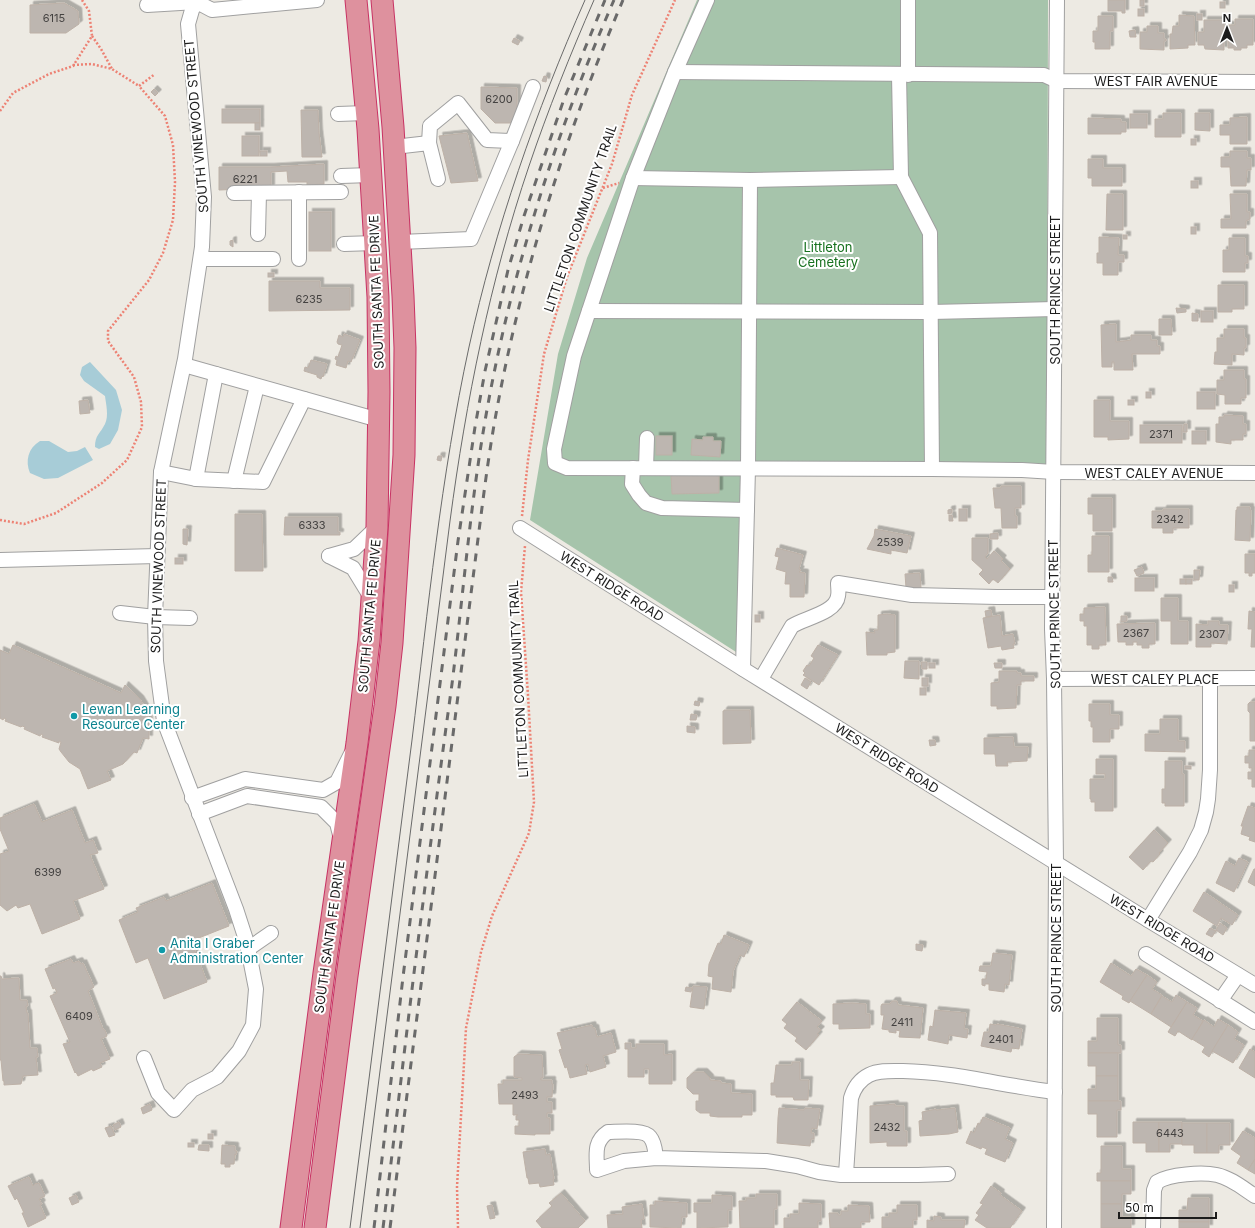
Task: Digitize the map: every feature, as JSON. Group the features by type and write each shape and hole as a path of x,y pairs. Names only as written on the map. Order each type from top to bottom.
{"highway":[{"name":"SOUTH SANTA FE DRIVE","path":"291,1228 324,973 357,743 369,641 377,527 379,349 371,175 356,0"},
{"name":"SOUTH SANTA FE DRIVE","path":"315,1228 345,991 385,706 392,643 404,455 405,348 400,242 382,0"}],"street":[{"path":"147,5 197,1 212,10 317,0"},
{"path":"707,0 675,72 633,178 590,311 931,312 1054,309"},
{"path":"908,0 904,75 902,177 930,233 932,469"},
{"name":"SOUTH PRINCE STREET","path":"1054,1228 1056,863 1052,597 1057,0"},
{"name":"SOUTH VINEWOOD STREET","path":"144,1058 158,1093 174,1110 192,1090 217,1077 239,1051 253,1025 256,989 248,949 236,909 192,798 164,721 156,661 155,617 161,472 184,365 202,247 204,197 188,24 192,10 197,1"},
{"name":"WEST FAIR AVENUE","path":"675,72 1044,76 1057,81 1255,82"},
{"path":"400,242 471,239 533,87"},
{"path":"438,179 429,143 430,126 458,103 487,140 512,141"},
{"path":"338,114 366,112"},
{"path":"394,147 429,143"},
{"path":"341,176 371,175"},
{"path":"633,178 750,180 902,177"},
{"path":"743,669 748,468 750,180"},
{"path":"298,192 299,259"},
{"path":"234,193 341,192"},
{"path":"258,193 258,234"},
{"path":"344,244 374,243"},
{"path":"201,259 273,259"},
{"name":"WEST CALEY AVENUE","path":"590,311 574,356 554,449 555,464 567,468 932,469 1022,470 1054,472 1255,473"},
{"path":"184,365 379,420"},
{"path":"196,479 216,374"},
{"path":"234,481 257,386"},
{"path":"161,472 196,479 263,482 304,399"},
{"path":"646,438 640,468 632,484 646,503 662,508 747,510"},
{"path":"372,599 353,568 329,556 354,549 377,527"},
{"name":"WEST RIDGE ROAD","path":"520,528 743,669 1255,985"},
{"path":"0,560 157,556"},
{"path":"760,679 792,626 800,621 825,611 836,603 838,596 838,583 912,595 955,597 1052,597"},
{"path":"120,613 155,617 190,618"},
{"name":"WEST CALEY PLACE","path":"1054,679 1255,678"},
{"path":"1148,920 1190,852 1201,830 1206,812 1210,770 1210,679"},
{"path":"192,798 245,779 323,790 337,782 357,743"},
{"path":"199,814 248,796 321,807 337,823 342,844"},
{"path":"248,949 271,933"},
{"path":"1146,954 1255,1022"},
{"path":"1220,1001 1238,975"},
{"path":"846,1174 851,1098 855,1087 862,1079 869,1075 877,1072 916,1071 948,1074 1055,1092"},
{"path":"656,1158 654,1144 650,1136 642,1132 608,1132 598,1141 597,1170 624,1161 656,1158 766,1161 797,1166 819,1172 846,1174 948,1174"},
{"path":"1153,1228 1154,1190 1157,1182 1164,1177 1174,1175 1218,1175 1255,1196"}],"path":[{"path":"82,0 90,11 92,36 112,69"},
{"name":"LITTLETON COMMUNITY TRAIL","path":"458,1228 456,1220 457,1187 466,1028 481,952 492,916 529,833 534,802 521,592 525,547 520,528 529,452 546,347 567,276 612,164 632,95 675,0"},
{"path":"73,66 92,36"},
{"path":"0,110 13,93 49,74 73,66 92,64 112,69 139,86 165,116 173,145 175,182 173,220 163,253 149,280 108,331 108,341 134,377 141,402 142,427 128,460 102,483 56,513 24,524 0,520"},
{"path":"139,86 155,74"}],"green space":[{"name":"Littleton Cemetery","path":"697,0 1048,0 1047,475 752,476 747,659 530,520 558,354 587,258"}],"water":[{"path":"90,362 116,390 122,410 118,430 110,444 99,449 95,447 95,443 106,421 107,414 105,396 84,381 80,375 82,367"},
{"path":"40,441 49,441 68,452 77,451 85,447 93,460 58,478 44,479 30,473 28,464 30,451"}],"building":[{"path":"1108,0 1125,0 1125,13 1122,13 1122,11 1108,11"},
{"path":"1140,0 1144,0 1144,6 1140,6"},
{"path":"1220,2 1225,2 1225,8 1220,8"},
{"path":"64,3 78,11 79,24 66,33 30,33 30,5"},
{"path":"1138,9 1144,9 1144,16 1138,16"},
{"path":"1197,14 1202,14 1202,20 1197,20"},
{"path":"1179,15 1194,16 1195,45 1188,45 1188,48 1170,49 1170,34 1172,34 1173,26 1179,26"},
{"path":"1098,16 1113,16 1113,31 1110,31 1110,49 1095,49 1095,42 1093,42 1093,31 1098,31"},
{"path":"1235,19 1253,19 1253,45 1247,45 1247,48 1241,48 1241,50 1228,48 1228,25 1235,25"},
{"path":"1204,20 1224,20 1224,50 1205,49 1204,45 1198,45 1198,32 1204,32"},
{"path":"1147,26 1158,26 1158,33 1164,33 1164,39 1166,39 1166,41 1164,41 1164,50 1140,49 1140,32 1147,32"},
{"path":"1135,30 1136,37 1130,37 1129,31"},
{"path":"514,38 520,41 518,45 512,42"},
{"path":"544,76 547,77 546,82 542,81"},
{"path":"481,87 517,88 517,123 495,123 481,109"},
{"path":"154,89 158,93 155,96 151,92"},
{"path":"222,109 260,109 260,123 222,123"},
{"path":"301,110 318,110 322,157 302,157"},
{"path":"1163,113 1181,113 1181,137 1155,137 1155,119 1163,119"},
{"path":"1195,113 1210,113 1210,131 1195,130"},
{"path":"1130,114 1147,114 1147,128 1130,128"},
{"path":"1247,117 1247,144 1230,144 1230,135 1220,135 1220,125 1230,125 1230,118"},
{"path":"1088,118 1121,119 1121,122 1126,122 1126,132 1121,132 1121,134 1088,134"},
{"path":"255,123 260,123 260,130 255,130"},
{"path":"467,133 478,181 451,183 439,136"},
{"path":"242,136 259,136 259,156 242,156"},
{"path":"1191,139 1196,139 1196,145 1191,145"},
{"path":"260,151 267,151 267,156 260,156"},
{"path":"1230,151 1247,151 1247,158 1251,158 1251,170 1247,170 1246,186 1231,186 1230,167 1221,167 1221,157 1230,157"},
{"path":"1088,159 1103,159 1103,168 1122,168 1122,186 1092,186 1092,178 1088,178"},
{"path":"324,164 324,184 307,185 307,182 288,182 287,171 271,172 271,188 219,190 219,167 271,167"},
{"path":"1191,181 1198,181 1198,188 1191,188"},
{"path":"1107,194 1123,194 1123,230 1106,230"},
{"path":"1230,194 1247,194 1247,212 1250,212 1250,219 1246,221 1246,228 1221,228 1221,219 1231,219"},
{"path":"309,212 331,212 331,251 309,251"},
{"path":"1191,227 1196,227 1196,234 1191,234"},
{"path":"1123,235 1127,235 1127,239 1123,239"},
{"path":"1099,237 1119,238 1118,255 1124,255 1124,262 1118,262 1118,275 1103,275 1103,263 1097,263 1097,253 1099,253"},
{"path":"1229,238 1245,238 1245,256 1248,256 1248,263 1245,263 1245,272 1223,272 1223,250 1229,250"},
{"path":"233,240 233,247 230,245 230,241"},
{"path":"268,273 274,273 274,277 268,277"},
{"path":"269,281 320,281 320,288 350,288 350,310 269,311"},
{"path":"1218,285 1244,285 1244,309 1232,309 1232,312 1218,312"},
{"path":"1176,308 1186,309 1186,312 1177,313"},
{"path":"1201,311 1213,311 1213,322 1201,322"},
{"path":"1192,313 1198,314 1198,321 1192,321"},
{"path":"1159,319 1171,319 1172,335 1159,335"},
{"path":"1116,324 1116,342 1131,340 1131,335 1151,335 1151,340 1157,340 1157,346 1160,346 1160,354 1132,354 1133,370 1114,370 1114,362 1112,362 1112,367 1102,367 1101,325"},
{"path":"1224,329 1244,329 1244,338 1246,338 1244,355 1232,354 1232,365 1214,364 1215,352 1217,352 1217,338 1224,338"},
{"path":"344,334 360,340 351,362 348,361 346,368 336,365 337,360 335,359 336,356 338,357 342,345 338,344 337,342 339,335 343,337"},
{"path":"311,360 327,364 321,379 317,377 317,375 304,371 305,367 308,368"},
{"path":"1224,370 1244,370 1244,379 1246,379 1246,398 1241,398 1241,404 1225,404 1225,395 1217,394 1217,380 1224,380"},
{"path":"1146,392 1151,392 1151,398 1146,398"},
{"path":"1197,392 1215,392 1215,409 1197,409"},
{"path":"88,400 90,413 80,414 79,401"},
{"path":"1094,400 1110,400 1110,421 1129,421 1129,439 1108,440 1108,437 1094,437"},
{"path":"1128,400 1134,400 1134,405 1128,405"},
{"path":"1224,415 1243,416 1243,424 1246,424 1246,434 1243,434 1243,440 1231,440 1231,444 1216,442 1216,424 1219,424 1219,417 1224,417"},
{"path":"1184,424 1187,424 1187,432 1183,432"},
{"path":"1140,425 1182,425 1182,443 1140,443"},
{"path":"1192,431 1206,431 1206,444 1192,444"},
{"path":"656,436 672,436 672,455 656,455"},
{"path":"703,437 713,437 713,441 721,441 720,457 691,455 692,439 703,440"},
{"path":"438,456 442,456 441,461 437,460"},
{"path":"671,475 719,475 719,493 672,494"},
{"path":"1001,486 1021,486 1021,508 1015,508 1017,528 1002,528 1001,508 995,508 993,488 1001,488"},
{"path":"1088,498 1112,498 1112,531 1093,531 1093,514 1088,514"},
{"path":"1237,507 1250,507 1250,541 1235,540"},
{"path":"952,509 952,513 948,514 948,510"},
{"path":"959,509 967,509 967,521 959,521"},
{"path":"1163,509 1189,509 1189,528 1173,528 1173,533 1163,533 1163,528 1152,528 1152,511 1163,511"},
{"path":"235,514 262,514 263,571 235,571"},
{"path":"949,515 952,515 953,521 949,521"},
{"path":"285,517 338,517 338,532 340,532 340,535 284,535"},
{"path":"183,529 188,529 187,545 183,544"},
{"path":"875,529 911,536 907,553 891,550 891,554 867,549 874,536"},
{"path":"998,533 998,539 990,539 990,534"},
{"path":"1092,536 1109,536 1109,572 1088,572 1088,555 1092,555"},
{"path":"972,538 988,538 988,553 985,557 987,559 994,551 1003,559 1001,561 1010,569 998,583 993,579 989,584 979,574 983,570 972,560"},
{"path":"777,548 803,555 799,569 801,570 799,572 805,573 804,597 790,597 790,584 785,584 786,572 776,569 779,557 775,556"},
{"path":"1245,554 1255,554 1255,573 1252,573 1252,576 1249,576 1249,573 1245,573"},
{"path":"175,558 183,558 183,564 175,564"},
{"path":"1142,567 1144,573 1137,576 1134,570"},
{"path":"1194,570 1200,570 1199,580 1194,580"},
{"path":"920,573 921,588 906,588 905,574"},
{"path":"1108,577 1112,577 1113,582 1108,582"},
{"path":"1135,578 1154,578 1154,591 1135,591"},
{"path":"1180,579 1186,579 1186,584 1180,584"},
{"path":"1186,579 1192,579 1192,584 1186,584"},
{"path":"1229,585 1234,585 1234,592 1229,592"},
{"path":"1161,598 1178,598 1178,621 1188,621 1188,644 1171,644 1171,621 1161,621"},
{"path":"1105,607 1106,645 1099,645 1099,649 1092,649 1092,645 1087,645 1087,626 1084,626 1084,621 1080,621 1080,614 1084,614 1084,608"},
{"path":"991,610 992,616 986,617 985,611"},
{"path":"1249,611 1255,612 1255,647 1251,647 1252,629 1248,629"},
{"path":"755,615 760,615 760,622 755,622"},
{"path":"878,615 895,615 895,652 887,653 887,655 867,655 866,632 875,633 874,630 878,630"},
{"path":"1000,615 1002,636 1013,634 1015,644 1013,644 1014,648 1002,650 1001,646 988,648 983,618"},
{"path":"1121,616 1127,616 1127,621 1121,622"},
{"path":"1208,621 1219,621 1219,625 1228,625 1227,644 1211,643 1211,647 1196,647 1196,624 1208,625"},
{"path":"1155,623 1155,644 1149,644 1149,648 1142,648 1142,645 1137,645 1137,642 1133,642 1133,645 1126,645 1126,642 1118,642 1117,624"},
{"name":"Lewan Learning Resource Center","path":"13,645 121,693 125,685 140,699 146,709 149,720 149,739 143,738 137,753 134,752 123,764 107,771 111,780 88,789 80,769 69,762 59,749 61,742 59,741 59,743 42,737 43,735 41,734 40,736 24,729 25,727 5,721 6,719 4,718 3,720 0,718 0,650 9,654"},
{"path":"818,645 838,655 819,685 803,675 805,673 803,671 807,665 809,666 814,658 811,656"},
{"path":"905,661 919,661 919,679 904,678"},
{"path":"921,662 927,662 927,669 922,669"},
{"path":"929,663 935,663 935,668 929,668"},
{"path":"994,663 1002,663 1002,668 995,668"},
{"path":"999,671 1017,671 1017,673 1021,673 1021,676 1034,676 1034,681 1021,681 1021,685 1017,685 1016,708 997,709 997,706 991,706 991,683 999,682"},
{"path":"805,678 811,682 807,689 801,685"},
{"path":"922,678 928,678 928,686 922,686"},
{"path":"920,688 926,688 926,695 920,695"},
{"path":"695,701 700,702 699,706 694,705"},
{"path":"1250,702 1255,702 1255,741 1250,741 1250,713 1248,711 1248,704"},
{"path":"1089,704 1110,704 1110,715 1119,715 1119,729 1110,729 1110,742 1093,742 1093,727 1091,727 1091,721 1089,721"},
{"path":"724,710 750,710 751,743 723,744"},
{"path":"691,714 697,715 696,720 690,720"},
{"path":"1160,719 1178,719 1178,741 1185,741 1185,752 1145,751 1145,734 1160,734"},
{"path":"687,726 695,727 695,733 687,732"},
{"path":"1013,737 1014,747 1028,747 1027,761 1007,762 1008,766 996,766 995,754 984,754 984,738"},
{"path":"929,740 935,740 936,745 930,746"},
{"path":"1249,750 1255,750 1255,787 1252,787 1252,779 1248,779 1248,772 1252,772 1252,768 1249,768 1249,763 1245,763 1245,756 1249,756"},
{"path":"1096,759 1113,759 1113,811 1095,811 1095,802 1091,802 1090,799 1090,779 1105,779 1105,774 1096,774"},
{"path":"1165,761 1182,761 1182,774 1184,774 1184,806 1165,806 1165,803 1162,803 1162,789 1165,789"},
{"path":"1185,766 1191,766 1191,769 1185,769"},
{"path":"34,804 42,822 72,810 85,843 93,840 98,853 90,855 104,889 73,901 80,919 42,934 30,904 18,908 16,905 7,911 0,905 0,854 9,851 0,829 0,818"},
{"path":"1248,806 1255,808 1255,842 1249,840 1250,837 1241,834 1243,826 1241,826"},
{"path":"1154,830 1168,843 1153,862 1151,861 1143,870 1129,857"},
{"path":"1239,858 1248,862 1234,892 1216,883 1226,861 1235,866"},
{"path":"1255,869 1255,886 1248,882"},
{"name":"Anita I Graber Administration Center","path":"212,883 229,926 191,941 207,982 164,999 148,958 136,963 119,920 138,912 136,908 164,897 166,901"},
{"path":"1204,892 1238,915 1232,925 1221,918 1217,926 1193,911"},
{"path":"1220,923 1227,928 1223,935 1216,930"},
{"path":"1210,928 1216,931 1212,937 1206,934"},
{"path":"724,935 749,945 744,957 740,955 733,971 731,992 712,989 713,977 708,976 709,964 718,943 721,944"},
{"path":"916,944 923,945 922,951 916,950"},
{"path":"993,953 1012,955 1009,985 1005,984 1004,992 989,990 989,984 985,984 985,986 982,985 982,979 986,979 987,972 979,971 980,966 991,966"},
{"path":"71,959 73,963 79,961 81,964 83,963 94,987 88,991 107,1036 101,1039 110,1059 100,1063 102,1067 93,1071 92,1069 78,1076 76,1072 75,1073 63,1044 70,1042 50,996 57,993 55,988 53,989 45,969"},
{"path":"1111,963 1131,976 1136,969 1147,975 1129,1003 1122,999 1123,996 1100,982"},
{"path":"1147,975 1157,982 1152,989 1162,995 1151,1014 1130,1001"},
{"path":"0,976 2,979 19,978 20,1000 27,1000 28,1006 26,1006 28,1013 30,1048 37,1048 38,1057 36,1057 38,1075 23,1076 21,1084 4,1085 3,1081 0,1060"},
{"path":"693,986 707,987 704,1009 690,1007"},
{"path":"686,987 692,988 691,992 685,991"},
{"path":"1176,995 1187,1002 1171,1027 1151,1014 1162,996 1172,1002"},
{"path":"892,1001 897,1001 898,1005 923,1008 920,1038 899,1037 900,1031 896,1030 896,1033 882,1029 884,1015 881,1015 881,1006 882,1004 890,1004"},
{"path":"797,1002 822,1021 817,1027 821,1030 817,1034 819,1035 806,1050 795,1041 797,1038 784,1028 787,1024 782,1020"},
{"path":"1187,1002 1197,1008 1193,1015 1203,1021 1192,1040 1178,1031 1175,1036 1168,1032"},
{"path":"833,1004 866,1004 866,1014 870,1014 870,1028 839,1029 839,1024 833,1024"},
{"path":"935,1010 966,1013 964,1029 968,1029 967,1038 949,1035 948,1044 928,1040 930,1026 933,1027"},
{"path":"1097,1018 1118,1018 1118,1045 1121,1045 1121,1053 1088,1053 1088,1041 1097,1041"},
{"path":"1218,1019 1228,1025 1209,1057 1202,1052 1205,1047 1192,1039 1204,1020 1214,1027"},
{"path":"990,1024 1022,1029 1019,1049 1012,1048 1011,1052 981,1046 984,1032 989,1032"},
{"path":"592,1025 593,1028 595,1028 597,1037 611,1033 616,1052 603,1056 606,1067 590,1072 588,1064 585,1065 587,1074 570,1078 567,1067 565,1068 559,1050 562,1049 557,1033"},
{"path":"1228,1025 1238,1032 1234,1039 1244,1045 1233,1063 1212,1051"},
{"path":"625,1043 631,1043 631,1048 636,1048 636,1044 664,1044 664,1055 672,1054 672,1084 649,1084 649,1069 644,1069 644,1077 628,1077 628,1049 625,1049"},
{"path":"1250,1049 1255,1052 1255,1078 1239,1068"},
{"path":"1088,1053 1118,1053 1118,1076 1096,1076 1096,1066 1088,1066"},
{"path":"518,1054 542,1055 543,1078 541,1078 541,1080 552,1080 552,1097 547,1097 547,1102 552,1102 552,1113 547,1113 547,1118 550,1118 550,1134 515,1134 515,1126 519,1126 519,1120 516,1120 516,1116 518,1115 513,1115 513,1104 499,1104 498,1084 503,1084 503,1080 522,1080 522,1078 514,1077 514,1057"},
{"path":"792,1062 800,1062 800,1080 809,1080 808,1100 794,1100 793,1097 776,1097 776,1095 771,1095 771,1083 774,1083 776,1065 792,1065"},
{"path":"694,1072 704,1072 710,1080 731,1084 731,1093 752,1094 752,1115 742,1115 742,1117 718,1117 710,1116 710,1113 700,1113 696,1110 696,1101 699,1101 699,1094 693,1094 687,1088 687,1078"},
{"path":"1096,1076 1118,1076 1118,1101 1088,1101 1088,1089 1096,1089"},
{"path":"1088,1101 1121,1101 1121,1110 1117,1110 1117,1137 1097,1137 1097,1114 1088,1114"},
{"path":"150,1104 152,1110 143,1114 141,1108"},
{"path":"895,1104 895,1106 904,1106 904,1131 907,1131 907,1146 887,1146 887,1142 870,1143 870,1106"},
{"path":"779,1108 804,1110 805,1108 820,1109 817,1129 812,1128 811,1133 814,1133 814,1139 811,1139 810,1146 777,1143"},
{"path":"955,1108 958,1132 920,1136 919,1121 923,1120 922,1112 936,1109"},
{"path":"983,1117 1010,1128 1005,1139 1013,1143 1005,1162 985,1154 987,1149 982,1147 981,1149 966,1143 971,1131 974,1133 978,1123 980,1124"},
{"path":"119,1122 121,1127 115,1130 113,1125"},
{"path":"1133,1122 1159,1122 1159,1152 1146,1152 1146,1143 1133,1143"},
{"path":"1159,1122 1182,1122 1182,1144 1170,1144 1170,1152 1159,1152"},
{"path":"1182,1123 1207,1123 1207,1153 1194,1153 1194,1145 1182,1145"},
{"path":"1207,1123 1230,1123 1230,1145 1219,1145 1219,1153 1207,1153"},
{"path":"111,1126 115,1135 109,1137 105,1128"},
{"path":"1243,1131 1255,1138 1255,1159 1248,1170 1237,1163 1241,1156 1231,1149"},
{"path":"208,1134 213,1134 213,1139 208,1139"},
{"path":"188,1143 194,1143 194,1147 188,1147"},
{"path":"199,1145 209,1145 209,1151 198,1150"},
{"path":"222,1145 235,1146 235,1151 237,1151 236,1155 235,1154 234,1164 230,1164 230,1167 225,1167 225,1164 221,1164"},
{"path":"1101,1146 1122,1146 1122,1169 1131,1169 1131,1181 1097,1181 1097,1173 1101,1173"},
{"path":"545,1149 546,1155 550,1154 554,1185 540,1187 539,1183 529,1184 523,1152"},
{"path":"1255,1159 1255,1174 1248,1170"},
{"path":"29,1177 33,1186 36,1183 39,1183 45,1196 39,1199 46,1218 28,1227 22,1213 24,1213 17,1198 15,1200 8,1186"},
{"path":"1101,1181 1131,1181 1131,1194 1122,1194 1122,1204 1101,1204"},
{"path":"991,1186 1001,1193 1000,1195 1022,1211 1010,1228 987,1228 975,1220 979,1215 976,1213 983,1204 980,1203"},
{"path":"561,1193 585,1221 578,1228 542,1228 536,1221 552,1206 549,1203"},
{"path":"756,1194 777,1194 777,1209 774,1209 774,1228 740,1228 739,1201 746,1201 746,1198 756,1198"},
{"path":"76,1195 79,1202 72,1205 69,1198"},
{"path":"712,1195 732,1196 732,1210 728,1210 728,1227 697,1228 697,1212 694,1212 694,1203 712,1203"},
{"path":"1188,1198 1209,1198 1209,1222 1179,1222 1179,1210 1187,1210"},
{"path":"655,1201 687,1203 687,1217 682,1217 681,1228 650,1227 650,1205 655,1205"},
{"path":"799,1203 821,1204 821,1221 818,1221 818,1228 784,1228 784,1218 790,1218 790,1214 799,1214"},
{"path":"642,1204 644,1219 641,1220 642,1228 608,1228 607,1215 623,1214 622,1207"},
{"path":"1101,1204 1122,1204 1122,1217 1131,1217 1131,1228 1101,1228"},
{"path":"492,1205 495,1218 490,1219 487,1206"},
{"path":"848,1205 869,1206 870,1222 861,1222 861,1228 830,1228 829,1213 838,1213 838,1215 841,1215 841,1211 848,1211"},
{"path":"897,1205 917,1205 917,1220 913,1220 913,1228 882,1228 882,1217 889,1217 889,1213 897,1213"},
{"path":"934,1216 941,1217 941,1220 965,1220 964,1228 927,1228 927,1220 934,1221"},
{"path":"1179,1222 1209,1222 1209,1228 1179,1228"}],"tram line":[{"path":"350,1228 436,543 459,396 479,302 504,214 518,170 550,84 585,0"},
{"path":"360,1228 450,521 456,476 472,386 491,297 515,209 552,103 594,0"}],"railway":[{"path":"374,1228 403,977 458,541 485,371 508,270 524,216 564,99 605,0"},
{"path":"383,1228 415,965 452,684 471,519 485,421 495,367 521,260 554,154 572,102 614,0"},
{"path":"390,1228 483,502 496,414 519,308 548,203 583,101 623,0"}],"place":[{"name":"Lewan Learning Resource Center","path":"74,716"},
{"name":"Anita I Graber Administration Center","path":"162,950"}]}
